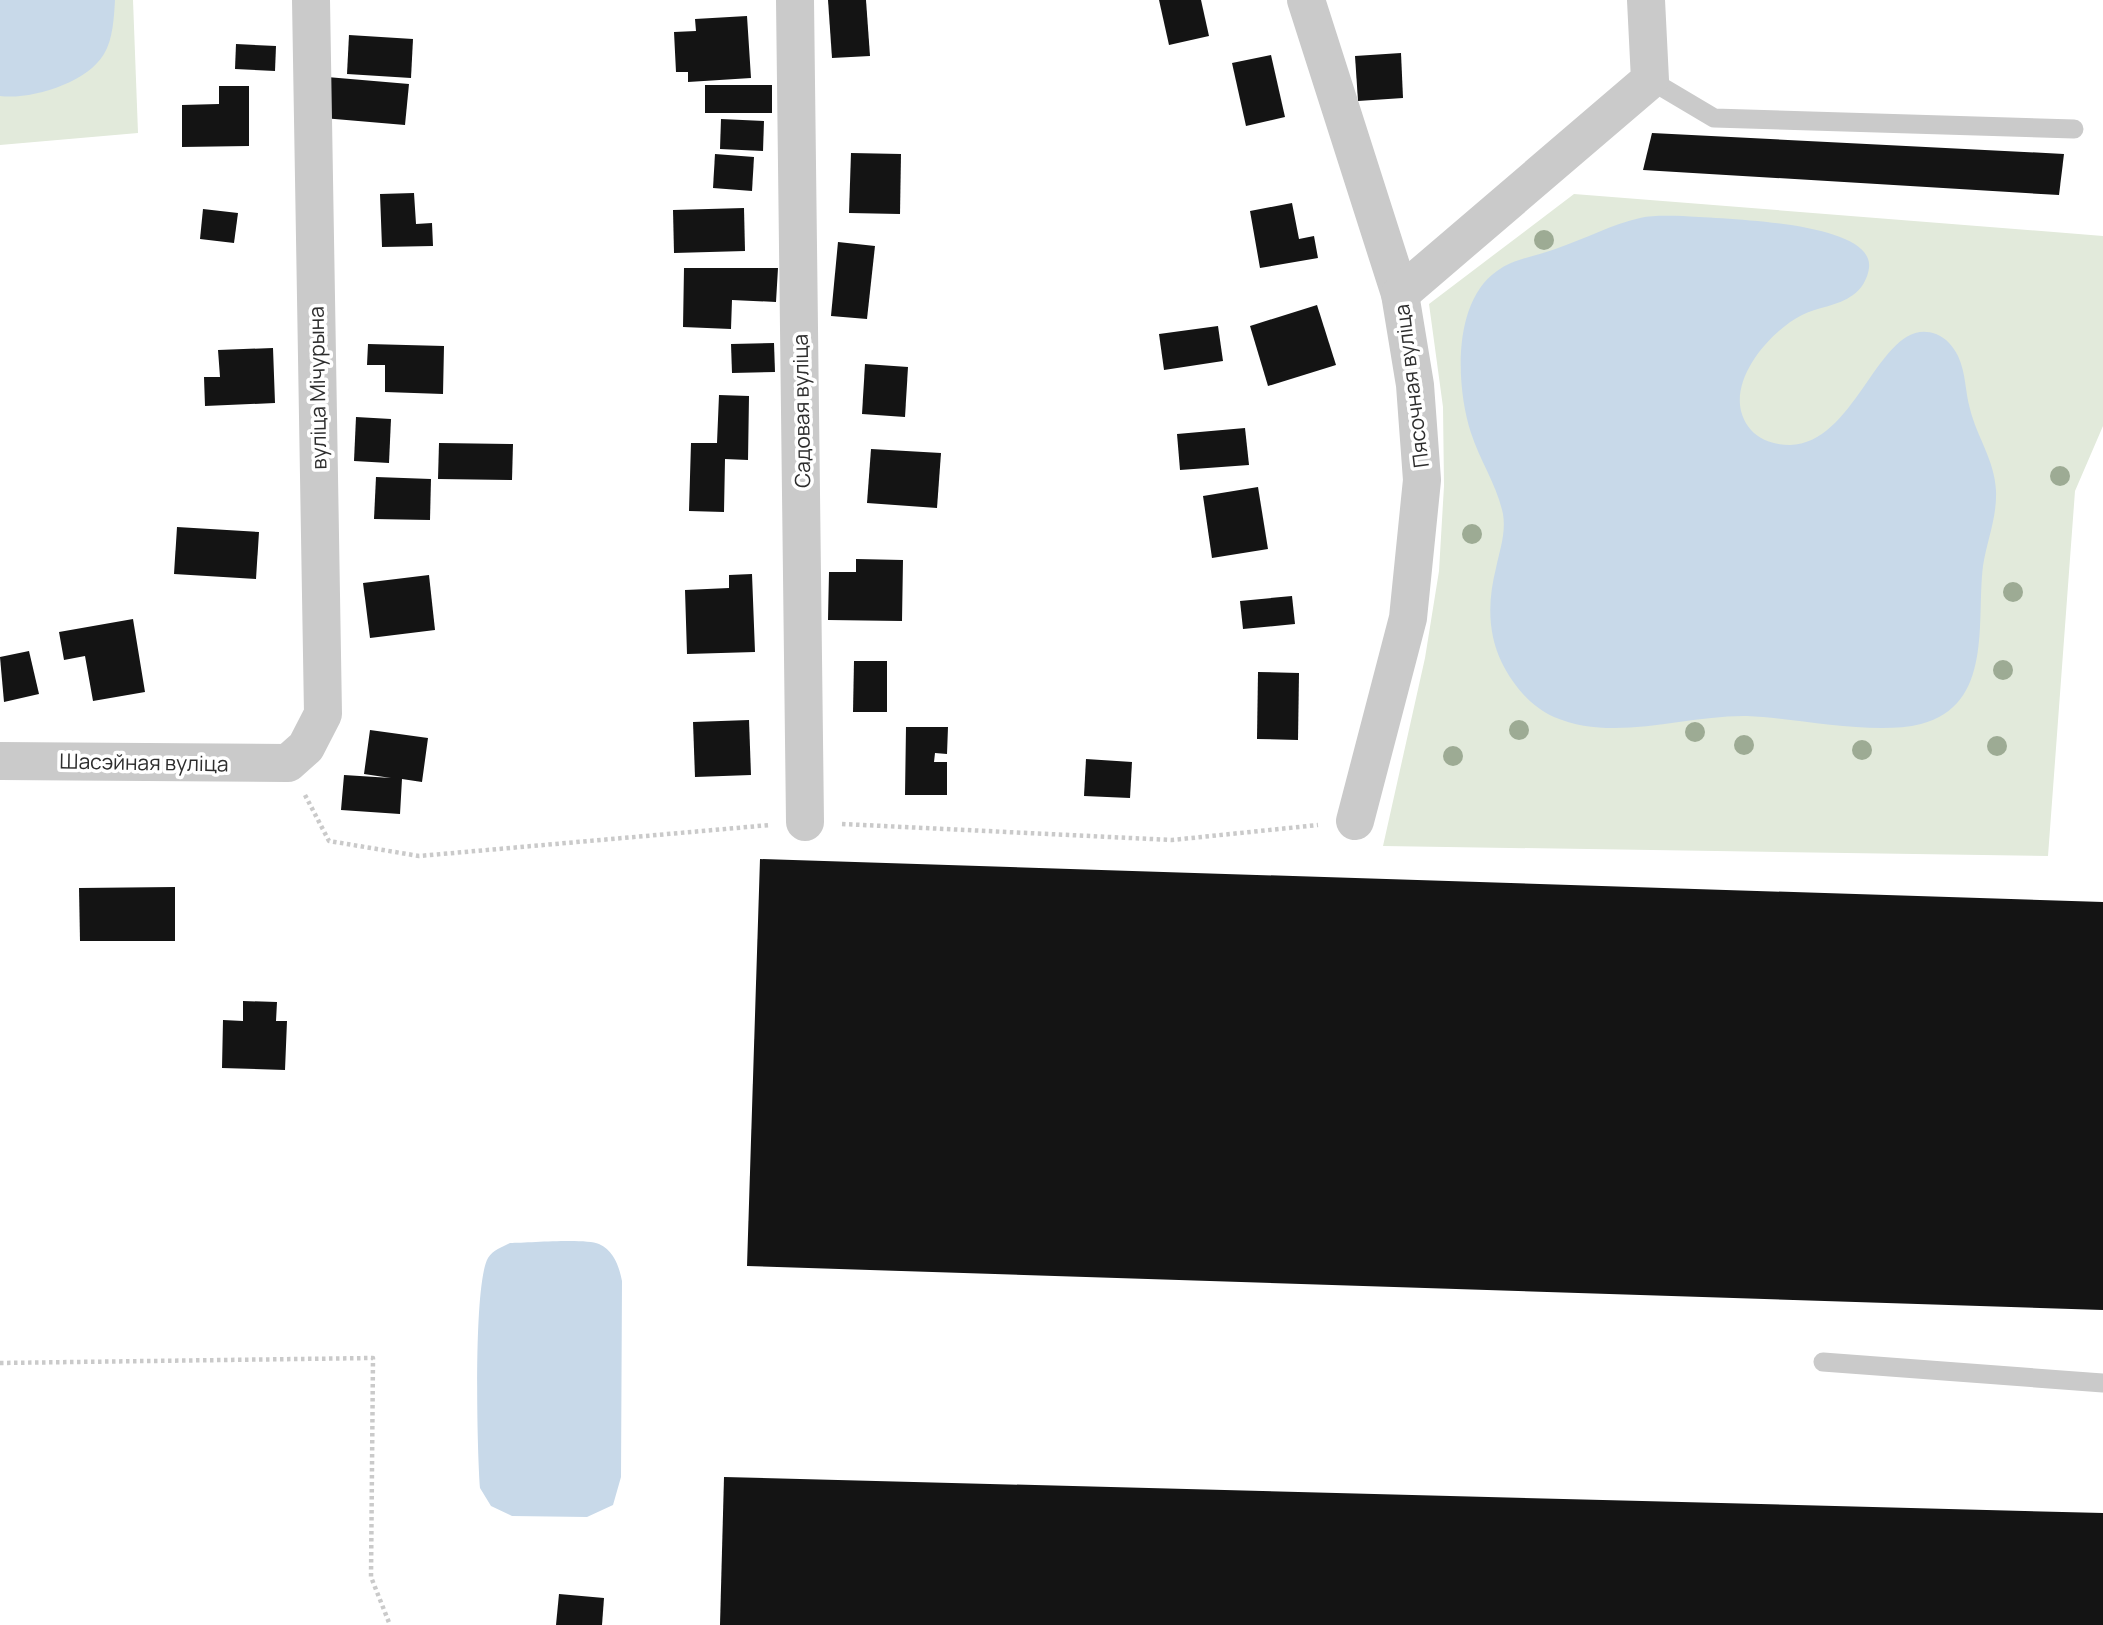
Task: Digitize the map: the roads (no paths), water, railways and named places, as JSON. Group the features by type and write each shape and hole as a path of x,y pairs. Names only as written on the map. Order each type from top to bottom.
{"street":[{"name":"вуліца Мічурына","path":"288,763 306,747 323,714 310,0"},
{"name":"Садовая вуліца","path":"794,0 805,822"},
{"name":"Пясочная вуліца","path":"1306,0 1400,294 1415,386 1422,480 1408,618 1355,821"},
{"path":"1400,294 1650,80 1646,0"},
{"name":"Шасэйная вуліца","path":"0,761 288,763"}],"lane":[{"path":"1650,80 1714,118 2074,129"},
{"path":"1823,1362 2103,1383"}],"water":[{"path":"0,0 115,0 107,48 96,64 72,81 42,92 13,97 0,96"},
{"path":"1650,216 1683,216 1791,225 1847,240 1864,252 1869,268 1866,280 1859,290 1841,302 1808,312 1789,323 1762,349 1751,364 1743,381 1740,398 1742,415 1751,430 1764,440 1790,445 1814,439 1834,424 1899,342 1916,333 1940,336 1958,356 1973,419 1995,480 1996,501 1983,566 1977,658 1971,680 1960,699 1944,714 1921,724 1881,728 1747,716 1601,728 1577,724 1546,713 1524,694 1502,663 1491,628 1490,604 1503,534 1503,514 1497,493 1471,433 1462,393 1462,346 1472,303 1482,285 1511,263 1630,221"},
{"path":"592,1242 609,1251 619,1270 622,1281 621,1477 613,1505 587,1517 512,1516 491,1506 480,1488 477,1368 483,1274 488,1258 510,1243"}]}
